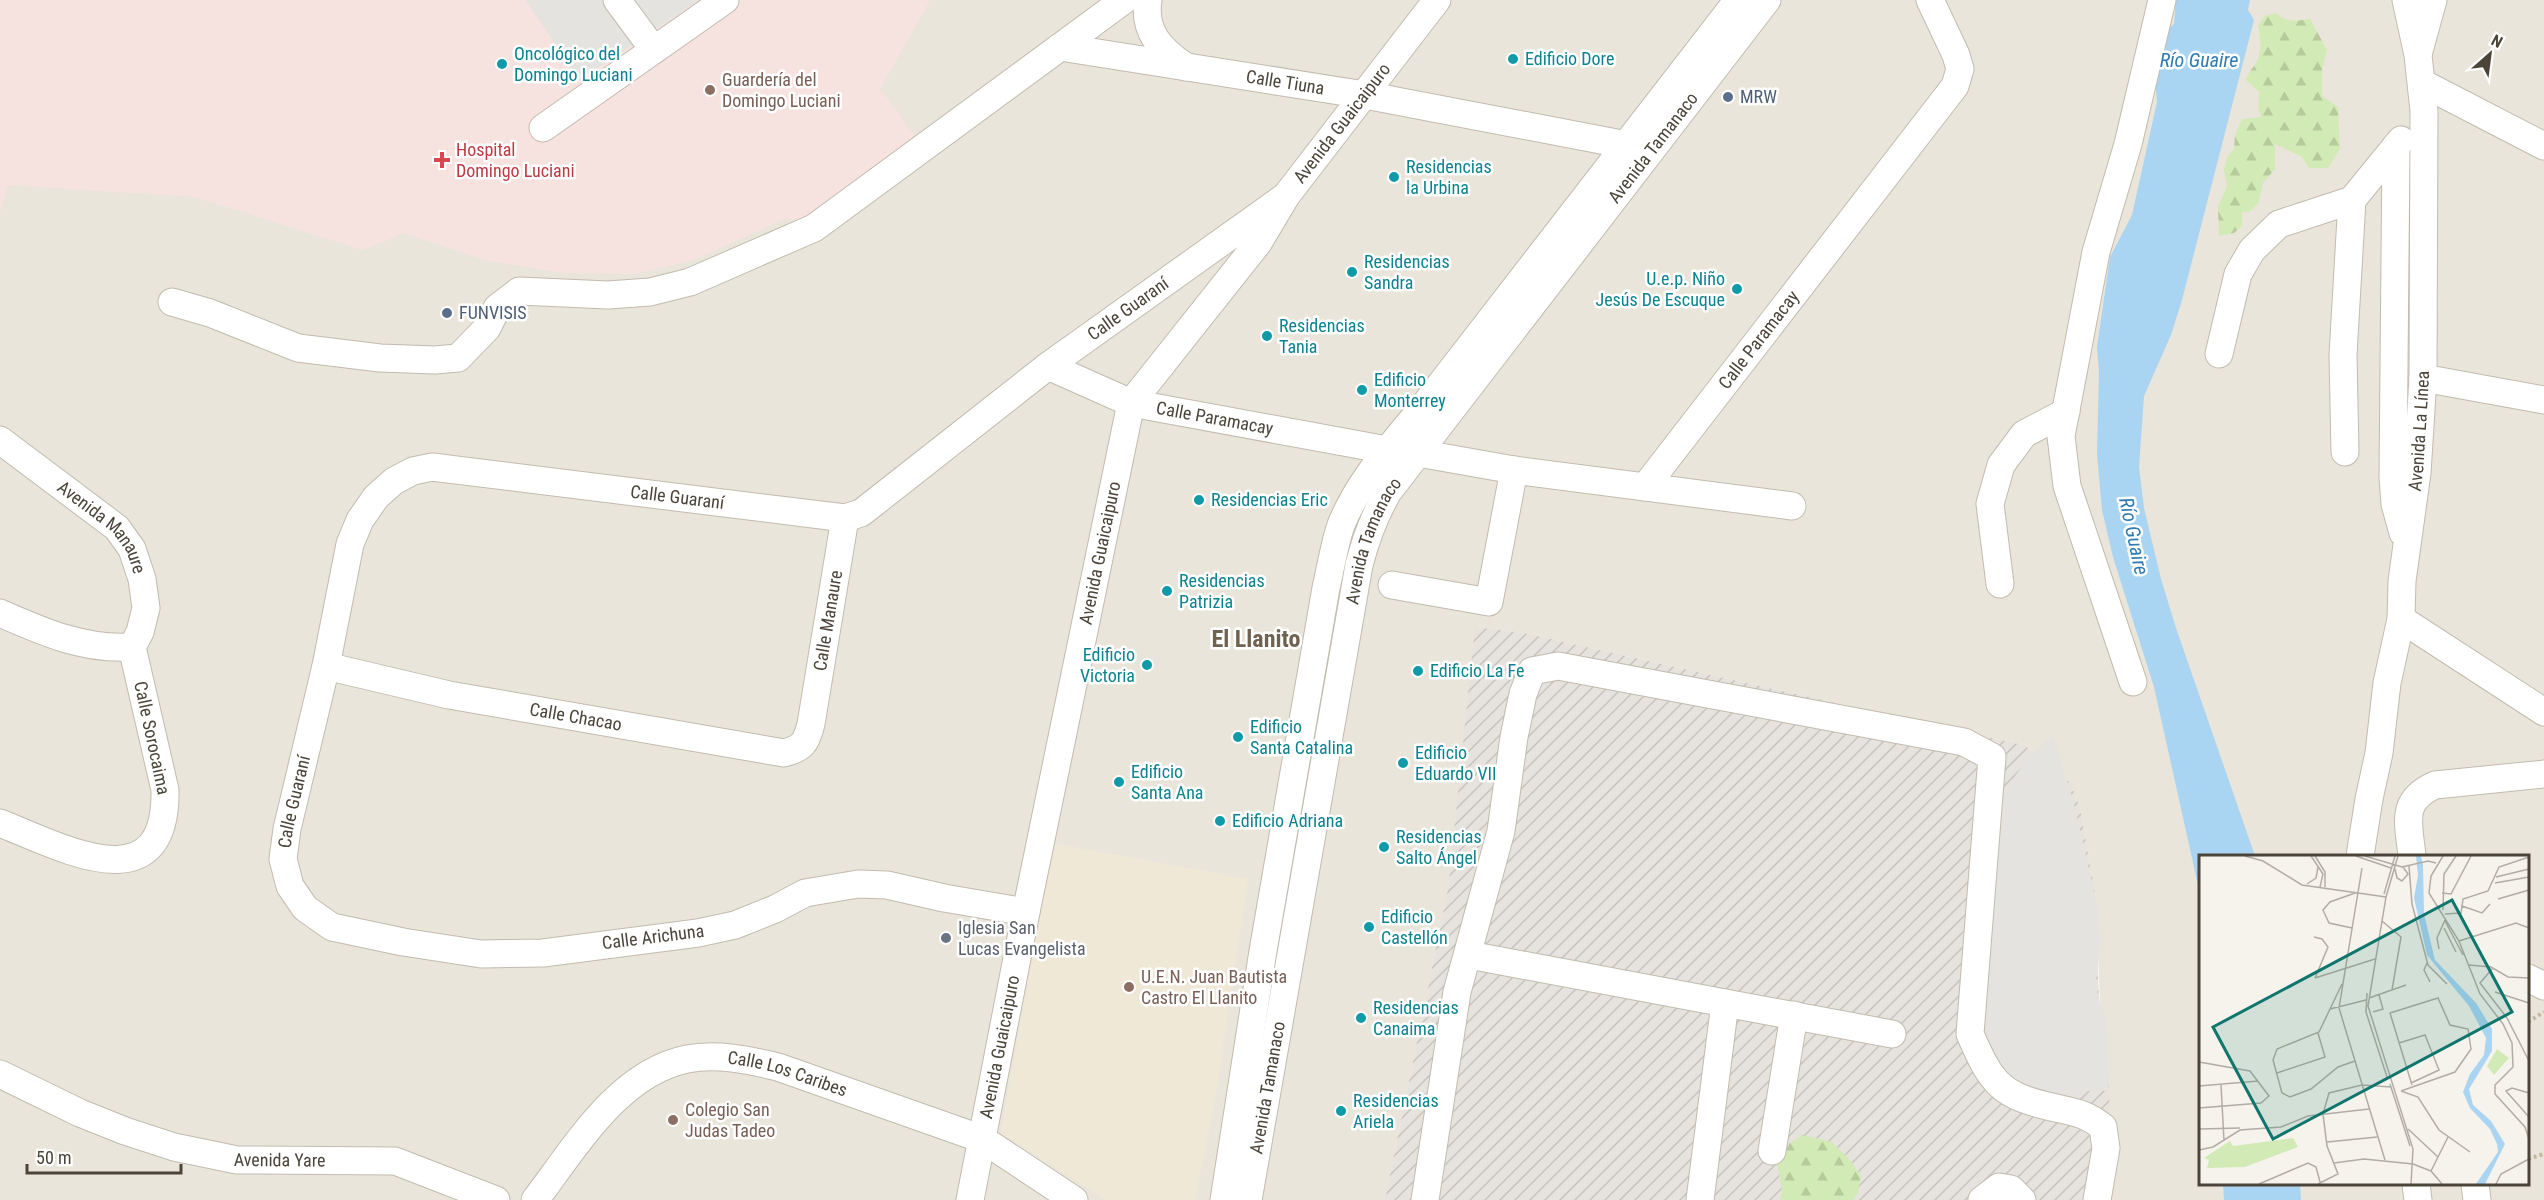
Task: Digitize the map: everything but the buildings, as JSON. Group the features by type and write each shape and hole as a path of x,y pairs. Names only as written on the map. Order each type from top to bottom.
{"street":[{"path":"617,0 654,50"},
{"path":"543,128 725,0"},
{"path":"172,302 210,313 298,348 380,358 435,360 458,358 487,328 497,308 519,291 608,295 650,292 690,282 814,228 1124,0"},
{"path":"1148,0 1148,25 1156,43 1186,67"},
{"name":"Avenida Guaicaipuro","path":"970,1200 1026,912 1131,403 1258,243 1286,196 1437,0"},
{"name":"Avenida Tamanaco","path":"1248,1200 1359,565 1367,534 1388,492 1638,149 1738,0"},
{"name":"Avenida Tamanaco","path":"1224,1200 1263,951 1334,550 1353,500 1387,450 1638,149 1767,0"},
{"name":"Calle Paramacay","path":"1645,487 1955,86 1960,69 1956,55 1930,0"},
{"path":"2133,682 2067,486 2061,436 2096,252 2128,144 2162,0"},
{"name":"Avenida La Línea","path":"2360,855 2379,753 2387,683 2401,620 2406,543 2417,473 2423,378 2424,111 2418,55 2406,0"},
{"path":"2418,55 2433,0"},
{"name":"Calle Tiuna","path":"1060,47 1365,95 1638,149"},
{"path":"2422,83 2544,146"},
{"path":"2219,354 2238,274 2252,250 2279,224 2352,200 2424,111"},
{"path":"2396,146 2393,478 2394,504 2406,543"},
{"name":"Calle Guaraní","path":"290,886 283,859 287,829 326,666 350,544 360,520 376,497 394,481 413,471 432,467 844,518 861,513 1048,366 1286,196"},
{"path":"2345,452 2343,355 2352,200"},
{"name":"Calle Paramacay","path":"1048,366 1131,403 1387,450"},
{"path":"2423,378 2544,400"},
{"path":"2000,584 1990,504 2001,465 2024,434 2066,412"},
{"name":"Avenida Manaure","path":"0,440 117,528 132,549 142,579 146,608 140,632 132,647"},
{"path":"1418,453 1514,470 1792,506"},
{"path":"1392,585 1490,602 1514,470"},
{"name":"Calle Manaure","path":"811,724 844,518"},
{"path":"0,613 85,645 108,649 132,647"},
{"path":"2401,620 2544,712"},
{"name":"Calle Sorocaima","path":"0,823 97,859 121,861 139,855 152,843 162,828 166,808 165,790 132,647"},
{"name":"Calle Chacao","path":"326,666 449,695 784,753 796,750 807,740 811,724"},
{"path":"1425,1200 1457,992 1469,955 1501,831 1514,737 1523,694 1532,671 1558,666 1964,742 1992,757 1970,1034 1985,1069 2006,1091 2026,1101 2088,1116 2103,1127 2106,1148 2097,1200"},
{"path":"2412,855 2408,816 2412,800 2422,791 2435,785 2544,774"},
{"name":"Calle Arichuna","path":"290,886 305,908 333,927 481,954 543,953 698,933 735,925 775,909 805,893 858,884 887,885 944,898 1026,912"},
{"path":"1469,955 1892,1034"},
{"path":"2529,978 2544,986"},
{"path":"1700,1200 1725,1003"},
{"path":"1772,1151 1794,1015"},
{"name":"Calle Los Caribes","path":"535,1200 584,1135 623,1091 668,1065 687,1059 712,1057 778,1067 982,1139 1074,1200"},
{"name":"Avenida Yare","path":"0,1074 80,1113 174,1147 237,1160 395,1161 496,1200"},
{"path":"2416,1185 2418,1200"},
{"path":"2475,1185 2477,1200"},
{"path":"1982,1200 1999,1187 2011,1189 2022,1200"}],"path":[{"path":"2529,1021 2544,1012"},
{"path":"2529,1159 2544,1154"}],"shaded area":[{"path":"0,0 2544,0 2544,1200 2096,1200 2101,1022 2096,898 2080,808 2071,784 2048,760 2023,745 1524,633 1476,627 1448,889 1385,1200 0,1200"},
{"name":"Hospital Domingo Luciani","path":"0,0 930,0 880,89 914,135 812,221 784,219 694,260 635,274 562,273 485,260 404,233 362,250 195,197 8,185 0,211"},
{"path":"525,0 699,0 580,80"},
{"path":"1475,627 1524,633 2023,745 2048,760 2071,784 2080,808 2096,898 2098,982 2101,1022 2107,1040 2110,1122 2096,1200 1385,1200 1448,889"},
{"path":"2053,734 2073,800 2098,909 2097,925 2101,937 2096,980 2098,997 2107,1024 2109,1074 2108,1091 2092,1090 2062,1100 2050,1101 1988,1066 1976,1005 1994,804 2030,756"},
{"name":"U.E.N. Juan Bautista Castro El Llanito","path":"1052,843 1248,879 1216,1094 1195,1200 1106,1200 1001,1133"}],"green space":[{"path":"2276,13 2288,20 2310,19 2327,50 2322,69 2322,96 2338,107 2340,149 2328,168 2309,168 2302,157 2275,144 2275,169 2263,183 2258,204 2249,212 2242,212 2242,226 2234,233 2219,236 2218,207 2227,186 2224,170 2227,157 2234,149 2235,135 2242,119 2261,117 2258,108 2259,92 2246,80 2259,55 2258,25 2265,16"},
{"path":"1803,1135 1832,1142 1851,1161 1861,1176 1858,1193 1853,1200 1780,1200 1782,1190 1777,1163 1790,1143"}],"water":[{"name":"Río Guaire","path":"2176,0 2250,0 2248,10 2254,20 2182,300 2171,335 2144,396 2139,467 2144,508 2161,579 2255,855 2199,855 2199,890 2154,687 2113,557 2102,510 2097,454 2099,372 2097,347 2110,257 2132,215 2157,102 2154,66 2165,31 2174,24"},
{"path":"2223,1185 2300,1185 2301,1200 2224,1200"}],"place":[{"name":"Edificio Dore","path":"1513,59"},
{"name":"Oncológico del Domingo Luciani","path":"502,64"},
{"name":"Guardería del Domingo Luciani","path":"710,90"},
{"name":"MRW","path":"1728,97"},
{"name":"Hospital Domingo Luciani","path":"442,160"},
{"name":"Residencias la Urbina","path":"1394,177"},
{"name":"Residencias Sandra","path":"1352,272"},
{"name":"U.e.p. Niño Jesús De Escuque","path":"1737,289"},
{"name":"FUNVISIS","path":"447,313"},
{"name":"Residencias Tania","path":"1267,336"},
{"name":"Edificio Monterrey","path":"1362,390"},
{"name":"Residencias Eric","path":"1199,500"},
{"name":"Residencias Patrizia","path":"1167,591"},
{"name":"Edificio Victoria","path":"1147,665"},
{"name":"Edificio La Fe","path":"1418,671"},
{"name":"Edificio Santa Catalina","path":"1238,737"},
{"name":"Edificio Eduardo VII","path":"1403,763"},
{"name":"Edificio Santa Ana","path":"1119,782"},
{"name":"Edificio Adriana","path":"1220,821"},
{"name":"Residencias Salto Ángel","path":"1384,847"},
{"name":"Edificio Castellón","path":"1369,927"},
{"name":"Iglesia San Lucas Evangelista","path":"946,938"},
{"name":"U.E.N. Juan Bautista Castro El Llanito","path":"1129,987"},
{"name":"Residencias Canaima","path":"1361,1018"},
{"name":"Residencias Ariela","path":"1341,1111"},
{"name":"Colegio San Judas Tadeo","path":"673,1120"}],"district":[{"name":"El Llanito","path":"1256,639"}]}
